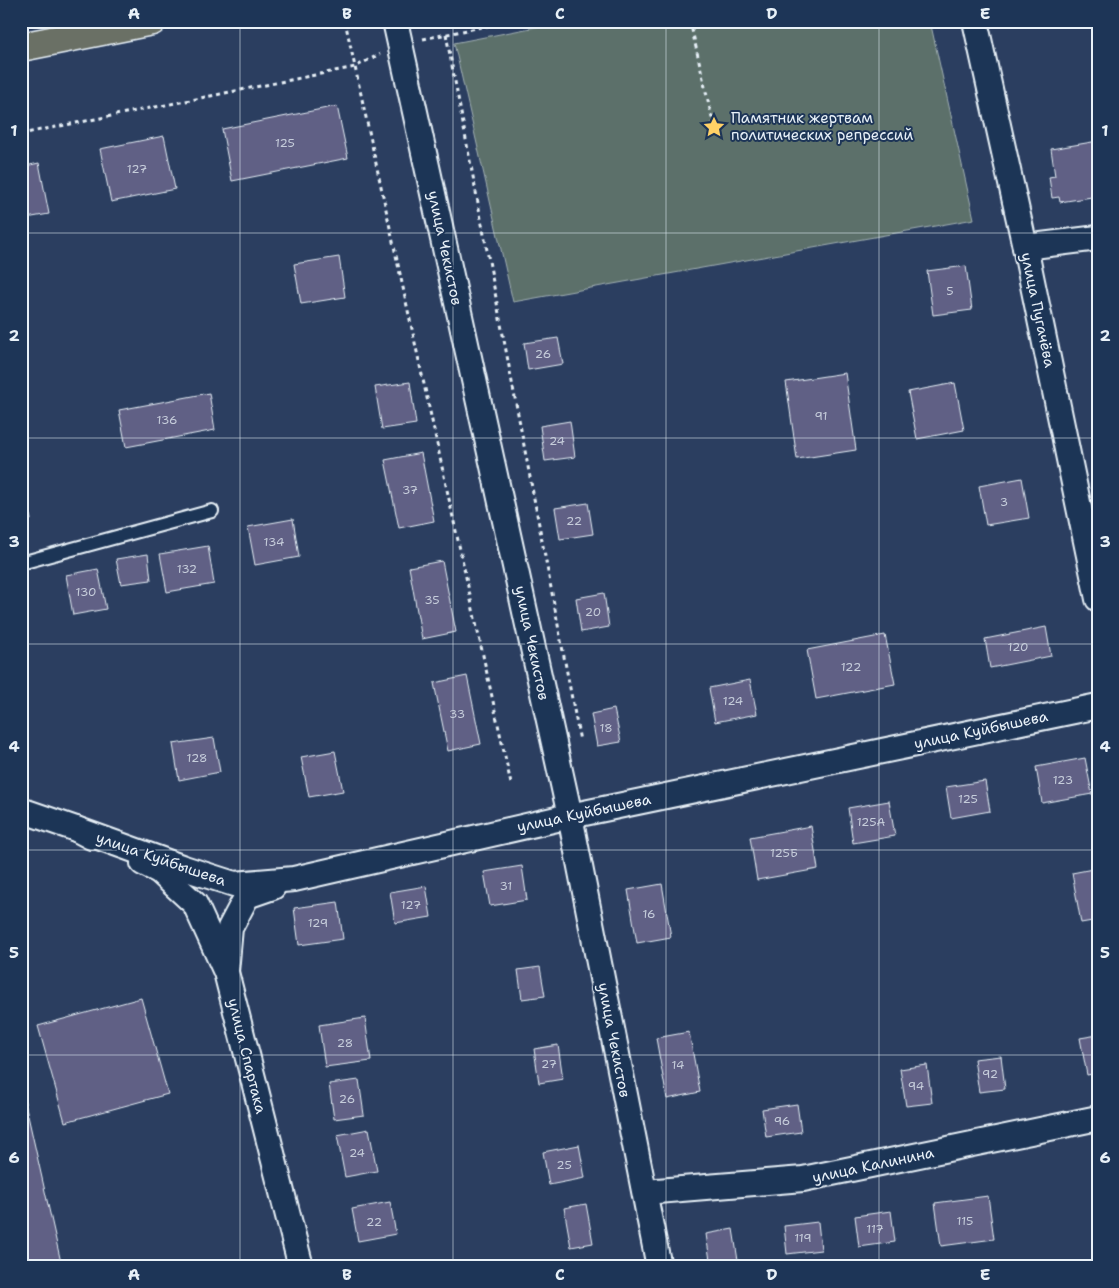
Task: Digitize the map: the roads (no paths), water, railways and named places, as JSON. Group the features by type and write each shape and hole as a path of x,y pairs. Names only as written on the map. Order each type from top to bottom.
{"main road":[{"path":"21,47 152,21"}],"street":[{"name":"улица Пугачёва","path":"975,21 1025,247 1098,599"},
{"name":"улица Чекистов","path":"398,32 570,816 659,1267"},
{"path":"1025,247 1098,238"},
{"name":"улица Куйбышева","path":"76,829 234,884 294,879 570,816 1098,706"},
{"path":"21,810 76,829 159,871 195,904 226,972"},
{"name":"улица Спартака","path":"294,879 247,896 230,928 226,972 301,1267"},
{"name":"улица Калинина","path":"645,1192 803,1179 1098,1118"}],"lane":[{"path":"21,563 212,510"}],"place":[{"name":"Памятник жертвам политических репрессий","path":"714,127"}]}
